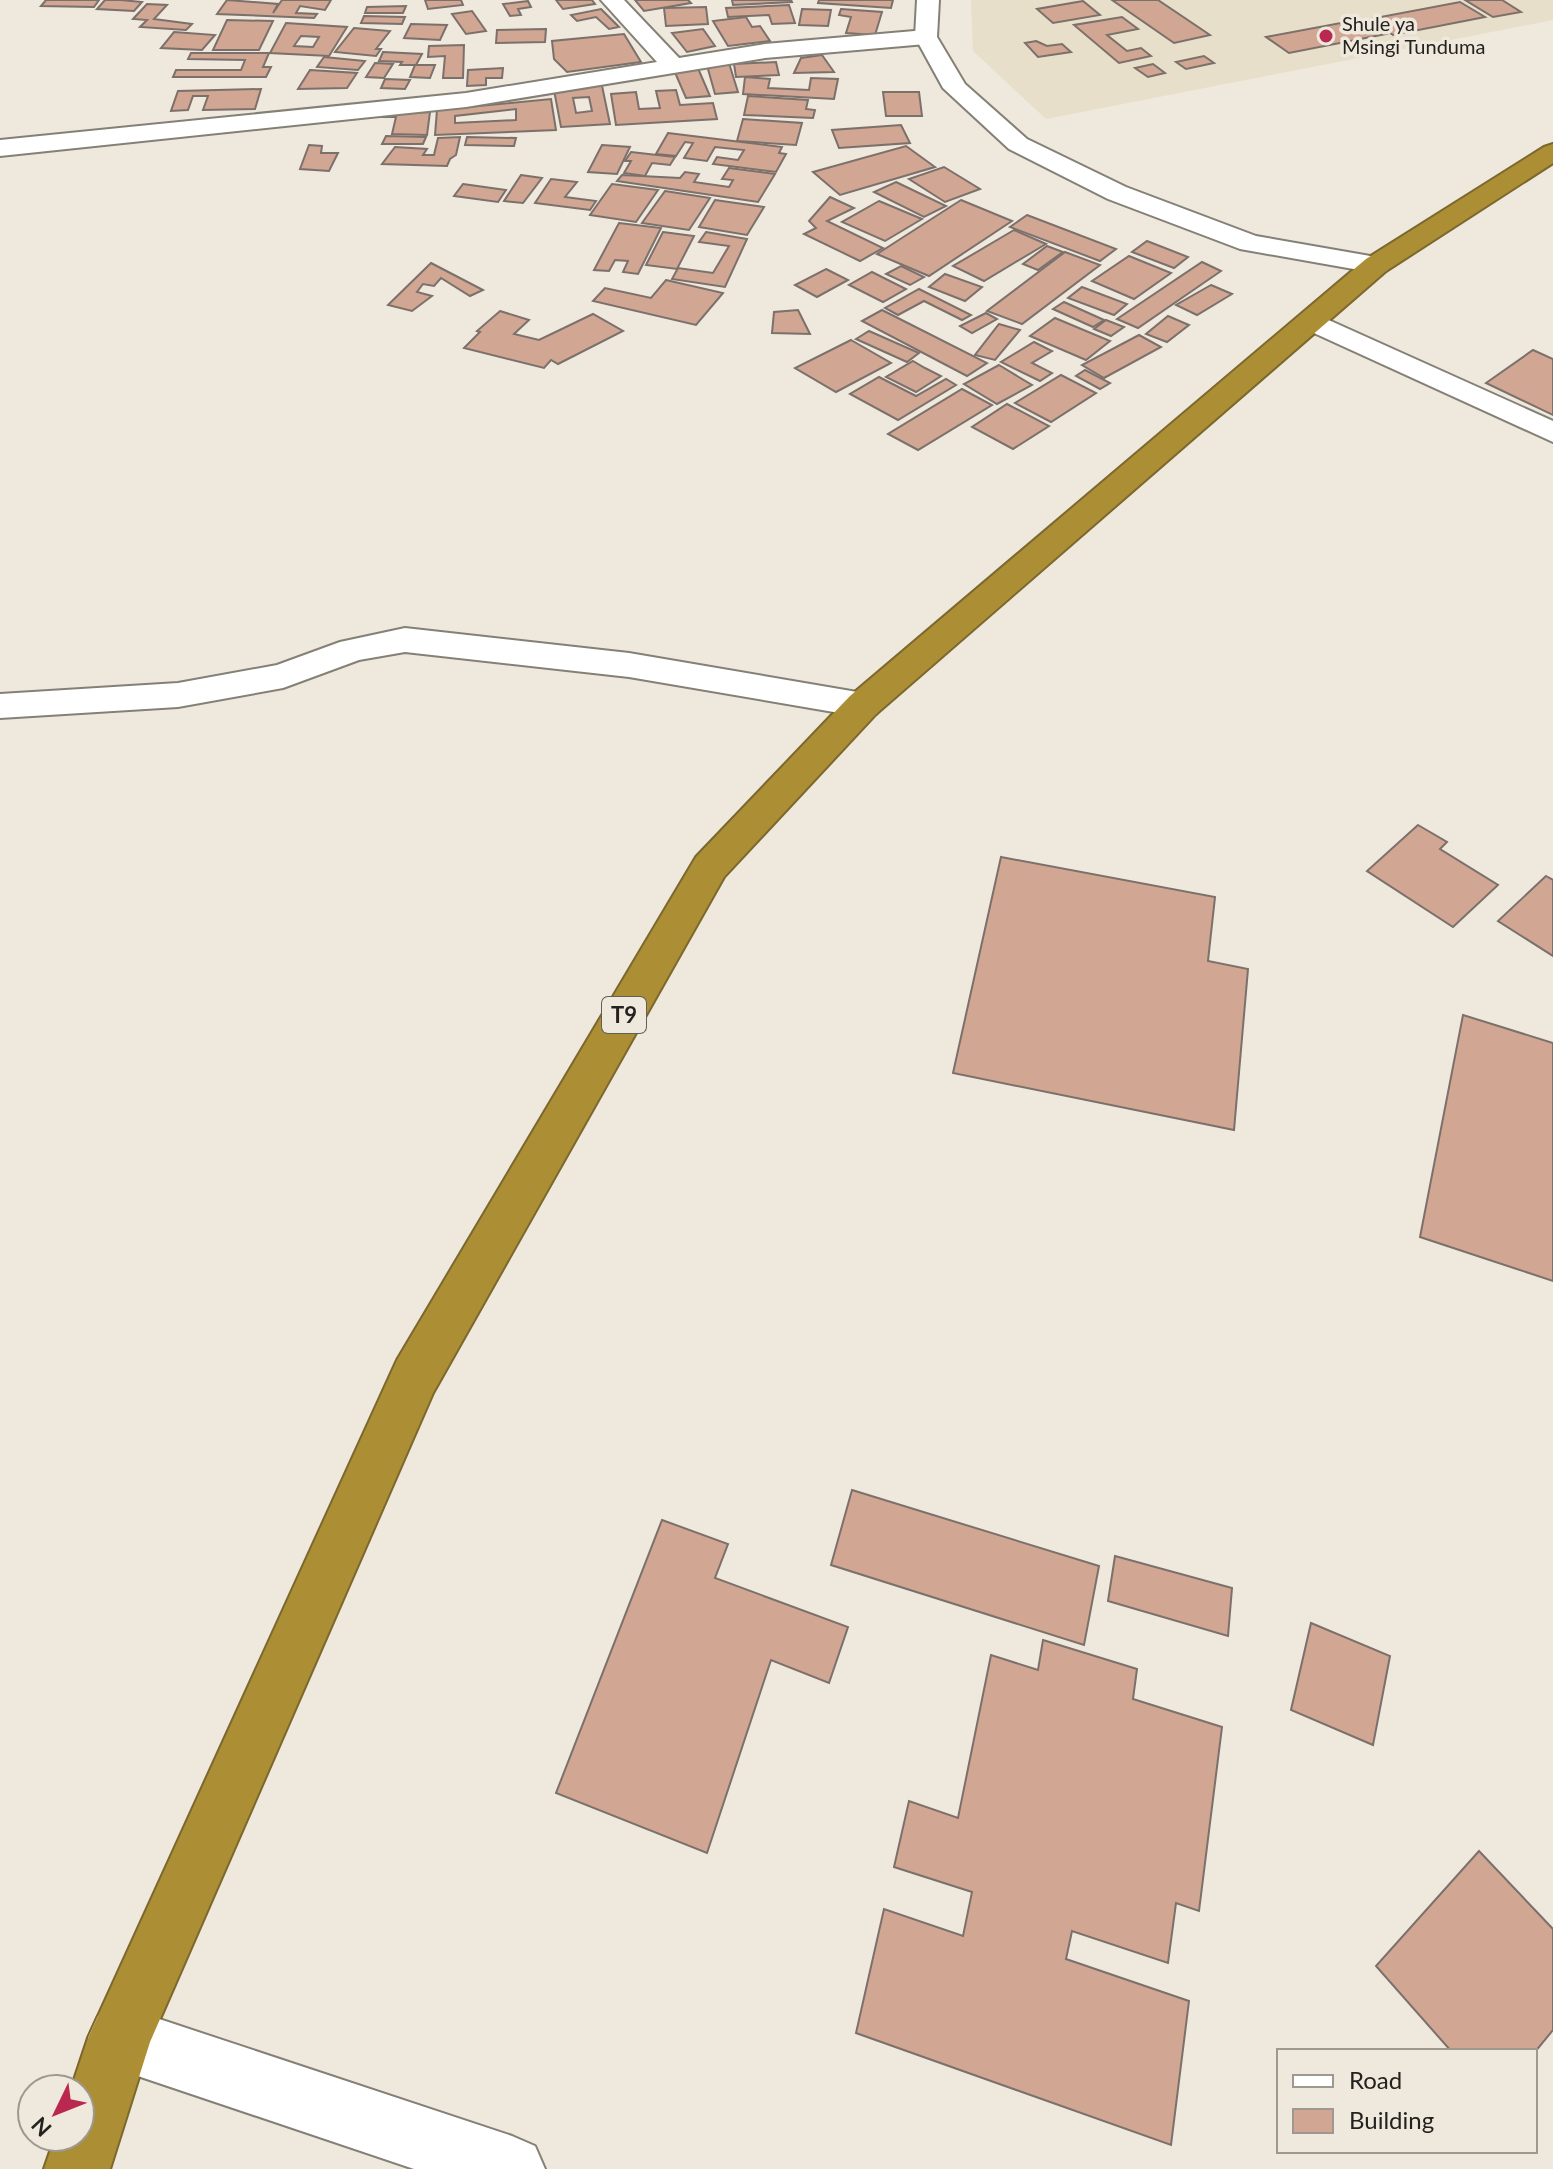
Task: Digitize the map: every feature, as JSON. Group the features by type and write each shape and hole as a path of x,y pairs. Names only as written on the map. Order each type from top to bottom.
{"highway":[{"name":"T9","path":"77,2169 120,2038 415,1377 710,867 863,705 1376,265 1553,152"}],"street":[{"path":"612,0 673,65"},
{"path":"928,0 926,37 955,88 1018,144 1117,193 1250,243 1376,265"},
{"path":"0,148 466,100 765,51 926,37"},
{"path":"1313,322 1553,433"},
{"path":"0,706 178,695 283,676 352,650 405,640 629,665 863,705"},
{"path":"120,2038 512,2169"}],"shaded area":[{"path":"971,0 1553,0 1553,20 1046,119 973,51"}],"building":[{"path":"46,0 99,0 94,7 41,6"},
{"path":"105,0 142,2 134,11 97,9"},
{"path":"227,0 278,4 273,13 282,0 331,0 325,10 300,6 296,13 317,14 314,18 217,14"},
{"path":"425,0 461,0 463,5 428,9"},
{"path":"556,0 592,0 595,4 563,9"},
{"path":"635,0 688,0 691,3 644,11"},
{"path":"732,0 791,0 792,2 733,5"},
{"path":"819,0 893,0 891,8 818,3"},
{"path":"1112,0 1158,0 1210,35 1174,43"},
{"path":"1465,0 1502,0 1521,12 1493,17"},
{"path":"528,1 531,7 518,9 521,15 510,16 503,4"},
{"path":"1083,1 1100,15 1053,23 1037,9"},
{"name":"Shule ya Msingi Tunduma","path":"1460,2 1485,17 1393,35 1370,19"},
{"path":"147,4 167,5 154,19 192,24 186,30 140,27 147,20 133,19"},
{"path":"789,5 795,23 772,24 769,15 728,17 726,8"},
{"path":"406,6 403,13 365,13 367,7"},
{"path":"706,7 708,24 666,26 664,8"},
{"path":"601,9 619,27 609,29 596,17 577,21 571,15"},
{"path":"802,9 831,10 828,26 799,25"},
{"path":"841,9 882,12 875,35 846,33 851,17 839,15"},
{"path":"472,11 486,31 466,34 452,14"},
{"path":"364,16 405,17 402,24 361,23"},
{"path":"746,17 752,27 760,26 770,41 728,46 713,21"},
{"path":"1122,17 1138,29 1107,35 1127,51 1141,48 1151,56 1119,63 1074,25"},
{"name":"Shule ya Msingi Tunduma","path":"1362,19 1386,34 1289,53 1266,37"},
{"path":"227,20 273,21 259,50 213,50"},
{"path":"286,23 347,27 329,56 270,53","holes":["301,36 319,37 313,47 294,46"]},
{"path":"411,24 447,25 440,40 404,38"},
{"path":"354,28 390,31 376,49 381,49 376,56 335,52"},
{"path":"546,29 545,42 496,43 497,30"},
{"path":"703,29 715,46 687,52 672,33"},
{"path":"174,32 215,35 202,50 161,48"},
{"path":"624,34 641,62 567,72 554,59 552,41"},
{"path":"1036,41 1047,46 1062,44 1071,52 1038,57 1025,43"},
{"path":"464,45 463,78 443,78 445,56 428,57 429,46"},
{"path":"383,52 422,54 416,65 400,65 402,62 379,61"},
{"path":"191,53 269,53 263,67 271,67 266,77 173,77 176,70 241,70 245,60 188,59"},
{"path":"822,55 834,72 794,73 801,58"},
{"path":"1204,56 1214,63 1186,69 1176,62"},
{"path":"324,57 365,61 358,70 317,67"},
{"path":"728,60 738,92 715,94 706,62"},
{"path":"776,62 779,75 736,77 734,64"},
{"path":"375,63 393,64 384,78 366,77"},
{"path":"1153,64 1165,73 1148,77 1135,68"},
{"path":"415,65 435,65 430,78 410,77"},
{"path":"697,66 710,96 686,98 673,68"},
{"path":"503,68 502,78 486,78 486,85 467,86 468,70"},
{"path":"310,70 357,73 347,88 298,89"},
{"path":"745,77 770,79 768,88 809,90 811,78 838,79 834,99 743,94"},
{"path":"385,79 410,80 405,89 381,88"},
{"path":"601,81 610,124 561,127 553,85","holes":["589,97 592,111 576,113 573,98"]},
{"path":"261,89 255,109 203,110 208,96 193,96 188,110 171,111 178,91"},
{"path":"676,90 680,105 713,103 717,119 616,125 611,94 636,92 639,109 660,108 656,91"},
{"path":"883,92 919,92 922,116 886,116"},
{"path":"748,96 808,100 806,109 815,110 813,118 744,115"},
{"path":"551,99 556,130 435,135 437,110","holes":["516,109 516,120 455,123 455,116"]},
{"path":"430,112 427,135 392,134 396,117 380,117 381,115"},
{"path":"743,119 802,123 796,145 737,141"},
{"path":"901,125 910,143 839,148 832,130"},
{"path":"668,133 782,147 779,153 786,154 776,172 713,164 717,157 738,160 744,150 715,147 707,161 684,158 693,143 685,142 676,156 656,154"},
{"path":"386,136 426,137 423,144 382,144"},
{"path":"460,137 456,155 447,166 382,164 395,147 427,149 423,155 434,155 438,138"},
{"path":"467,137 516,138 514,146 465,145"},
{"path":"309,145 322,146 321,153 338,153 329,171 300,169"},
{"path":"602,145 630,147 617,174 588,172"},
{"path":"906,146 935,167 840,195 813,172"},
{"path":"631,152 675,157 670,165 652,163 645,176 624,173 631,161 625,161"},
{"path":"944,167 980,189 945,202 909,179"},
{"path":"729,168 775,174 758,202 617,181 622,175 680,178 685,172 699,174 694,182 729,187 733,180 722,179"},
{"path":"521,175 542,178 523,203 504,201"},
{"path":"551,179 577,182 565,197 596,201 590,210 535,203"},
{"path":"896,182 946,206 924,217 874,192"},
{"path":"463,184 506,190 498,202 454,196"},
{"path":"612,184 658,190 636,222 590,215"},
{"path":"665,191 710,198 689,230 642,223"},
{"path":"830,197 854,208 827,221 883,248 860,261 804,234 816,228 809,221"},
{"path":"715,200 764,207 747,235 699,227"},
{"path":"961,200 1012,221 929,276 877,254"},
{"path":"879,201 922,219 885,241 842,222"},
{"path":"1027,215 1116,249 1100,261 1010,227"},
{"path":"619,223 661,228 638,274 623,272 628,261 615,260 609,271 594,270"},
{"path":"1014,230 1046,244 984,281 953,266"},
{"path":"663,232 694,236 677,269 646,265"},
{"path":"706,232 747,239 725,287 672,279 678,268 713,273 729,246 699,242"},
{"path":"1147,241 1188,257 1174,268 1132,252"},
{"path":"1047,246 1063,252 1038,270 1023,264"},
{"path":"1065,252 1100,265 1022,324 987,311"},
{"path":"1129,256 1171,273 1134,299 1092,281"},
{"path":"1202,262 1221,271 1138,328 1117,319"},
{"path":"431,263 483,290 470,296 441,278 434,286 423,284 417,292 432,296 412,311 388,305"},
{"path":"901,266 924,277 910,285 886,274"},
{"path":"826,269 848,280 817,297 795,285"},
{"path":"872,272 906,289 883,302 849,285"},
{"path":"945,274 982,287 965,301 929,287"},
{"path":"666,280 723,293 696,325 593,301 605,288 651,298"},
{"path":"1211,285 1232,294 1197,315 1176,305"},
{"path":"1082,287 1127,304 1114,315 1068,298"},
{"path":"919,289 971,315 962,320 924,301 898,315 885,308"},
{"path":"1064,302 1104,320 1093,327 1053,309"},
{"path":"798,310 810,334 772,333 774,312"},
{"path":"882,310 987,363 967,376 862,321"},
{"path":"500,311 529,320 514,334 539,340 593,314 623,331 558,364 551,360 544,368 464,348 480,332 477,331"},
{"path":"986,313 997,319 972,333 960,326"},
{"path":"1168,316 1189,325 1167,342 1146,334"},
{"path":"1055,318 1110,341 1086,360 1030,336"},
{"path":"1106,320 1124,327 1111,336 1094,329"},
{"path":"999,324 1020,330 995,360 975,355"},
{"path":"869,331 919,353 907,362 856,339"},
{"path":"1139,335 1161,347 1104,378 1082,365"},
{"path":"851,340 891,363 836,392 795,368"},
{"path":"1034,342 1052,351 1032,363 1052,373 1040,381 1001,362"},
{"path":"1533,350 1553,359 1553,415 1486,383"},
{"path":"913,361 941,376 916,392 886,377"},
{"path":"999,365 1032,385 997,404 964,384"},
{"path":"1085,370 1110,383 1100,389 1076,376"},
{"path":"1061,375 1096,393 1051,422 1015,403"},
{"path":"879,377 916,396 946,379 956,385 898,420 850,394"},
{"path":"962,389 992,405 918,450 888,434"},
{"path":"1007,404 1049,426 1013,449 972,427"},
{"path":"1418,825 1447,842 1440,849 1498,885 1453,927 1367,871"},
{"path":"1001,857 1215,897 1208,961 1248,969 1234,1130 953,1073"},
{"path":"1546,876 1553,880 1553,956 1498,921"},
{"path":"1463,1015 1553,1043 1553,1281 1420,1237"},
{"path":"852,1490 1099,1566 1084,1645 831,1565"},
{"path":"662,1520 728,1544 715,1578 848,1627 829,1683 771,1660 707,1853 556,1793"},
{"path":"1115,1556 1232,1588 1228,1636 1108,1601"},
{"path":"1311,1623 1390,1656 1373,1745 1291,1710"},
{"path":"1043,1640 1137,1669 1133,1699 1222,1727 1199,1911 1176,1903 1168,1963 1072,1931 1066,1959 1189,2001 1171,2145 856,2033 884,1909 963,1936 972,1892 894,1867 909,1801 958,1818 991,1655 1038,1670"},
{"path":"1479,1851 1553,1929 1553,2030 1537,2050 1449,2049 1376,1966"}],"place":[{"name":"Shule ya Msingi Tunduma","path":"1326,36"}]}
